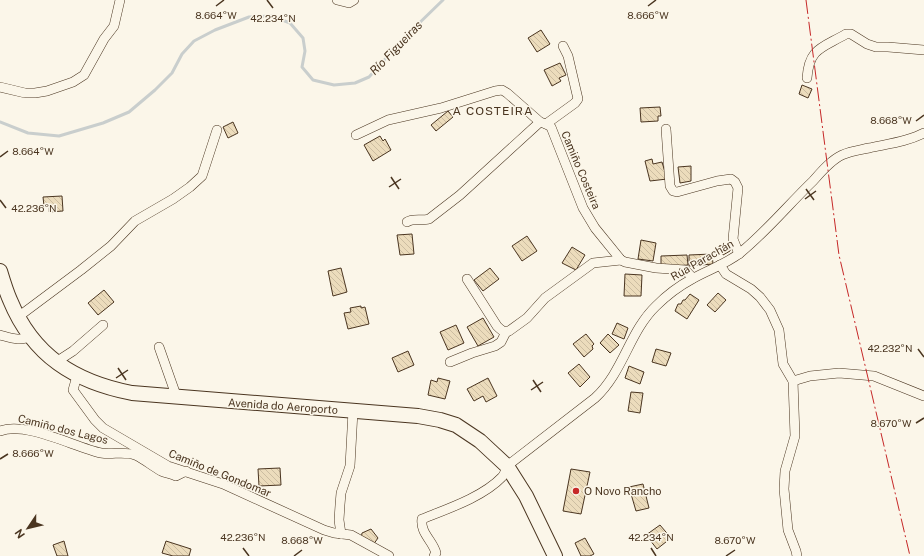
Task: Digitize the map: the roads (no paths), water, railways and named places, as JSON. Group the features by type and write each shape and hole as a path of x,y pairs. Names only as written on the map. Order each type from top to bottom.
{"main road":[{"name":"Avenida do Aeroporto","path":"0,271 10,301 18,317 40,347 56,362 77,376 101,386 132,393 177,398 418,416 448,422 470,434 489,448 507,466 526,496 556,556"}],"street":[{"path":"0,87 25,93 35,93 47,91 73,82 84,75 104,39 114,26 120,0"},
{"path":"337,0 349,3 354,0"},
{"path":"807,78 808,64 814,52 846,34 851,34 867,44 876,47 924,50"},
{"name":"Camiño Costeira","path":"407,222 410,220 429,220 543,123 575,103 578,99 568,56 563,46"},
{"name":"Camiño Costeira","path":"356,135 388,120 441,108 502,90 551,128 583,208 595,228 621,260"},
{"path":"666,129 670,186 673,191 677,192 717,181 731,179 735,182 738,188 734,238 739,254"},
{"path":"18,317 111,246 125,230 136,221 190,187 202,176 217,130"},
{"name":"Rúa Parachán","path":"507,466 587,405 602,391 614,376 639,327 647,315 677,287 739,254 825,169 841,156 895,143 924,133"},
{"path":"450,362 495,346 501,342 506,332 527,318 545,298 593,263 621,260 656,268 685,270 693,278"},
{"path":"720,265 726,274 751,289 760,297 770,310 778,330 783,364 793,381 795,436 785,471 784,489 788,530 797,556"},
{"path":"467,279 497,326 502,331 506,332"},
{"path":"56,362 73,351 103,325"},
{"path":"0,335 13,339 25,340 31,336"},
{"path":"159,347 177,398"},
{"path":"793,381 810,376 839,373 874,376 924,396"},
{"name":"Camiño de Gondomar","path":"77,376 73,390 95,420 103,428 168,466 223,484 324,530 355,537 389,556"},
{"path":"341,534 339,520 341,493 350,466 353,411"},
{"name":"Camiño dos Lagos","path":"0,431 6,429 19,429 62,439 88,450 103,453 125,453 134,455 162,472 176,476 186,471"},
{"path":"434,556 436,553 421,525 422,519 452,508 484,491 503,476 507,466"}],"waterway":[{"name":"Río Figueiras","path":"0,122 28,133 59,136 103,123 129,112 155,90 172,73 182,54 194,41 215,30 249,17 272,16 290,23 303,38 305,51 302,67 313,80 334,85 355,83 369,77 408,34 443,0"}],"place":[{"name":"O Novo Rancho","path":"576,491"}],"district":[{"name":"A COSTEIRA","path":"493,111"}]}
